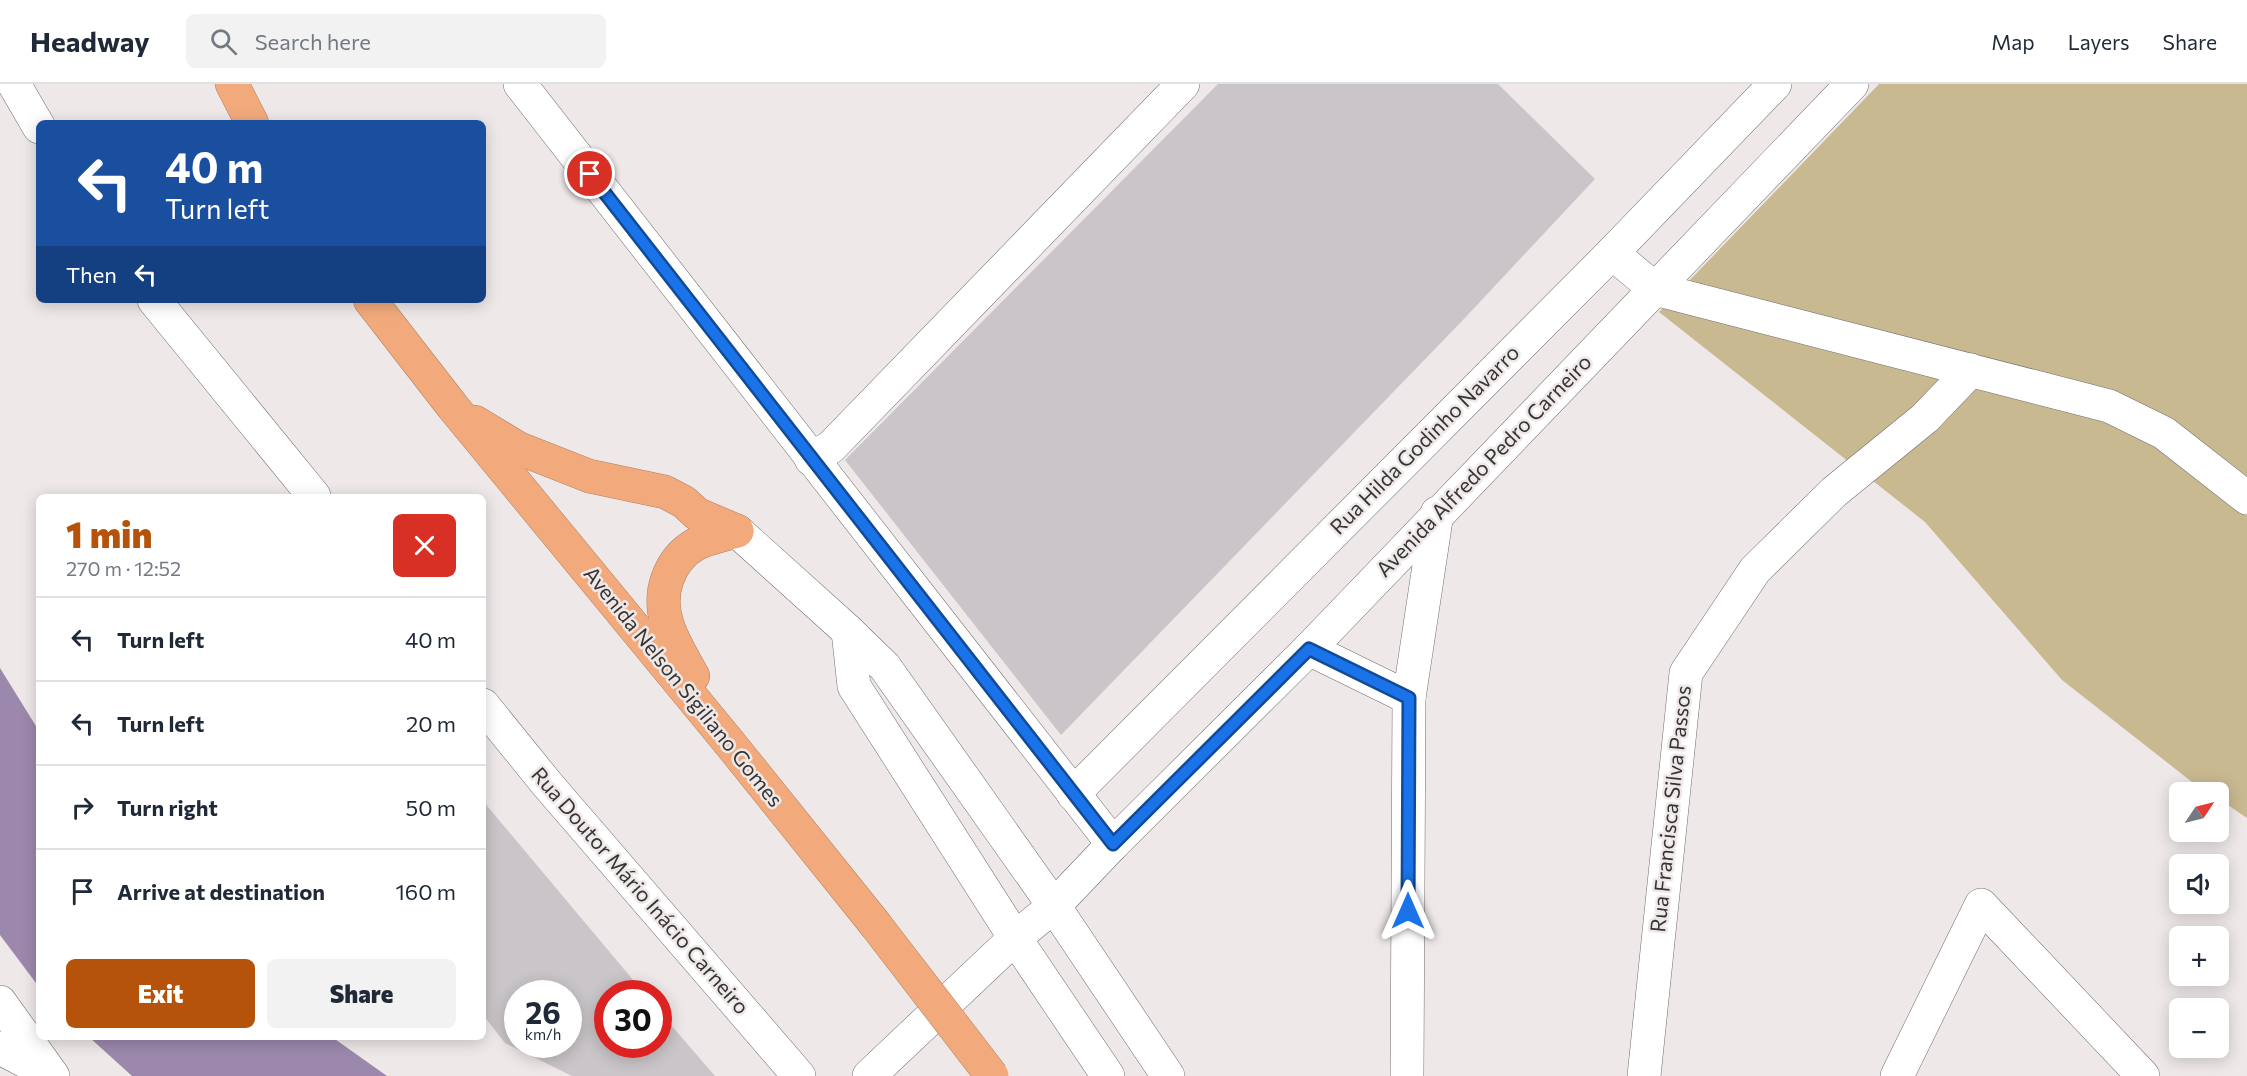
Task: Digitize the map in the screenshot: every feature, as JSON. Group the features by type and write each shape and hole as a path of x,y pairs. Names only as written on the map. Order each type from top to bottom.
{"highway":[{"path":"232,84 250,120"},
{"name":"Avenida Nelson Sigiliano Gomes","path":"372,303 453,407 875,924 992,1076"},
{"path":"453,407 518,448 590,476 665,492 684,502 698,514 736,531"},
{"path":"732,746 671,637 663,615 663,592 670,569 681,556 697,544 736,531"}],"street":[{"path":"14,84 36,123"},
{"path":"520,84 1113,844"},
{"path":"811,459 831,447 1183,84"},
{"name":"Rua Hilda Godinho Navarro","path":"1073,794 1612,253 1775,84"},
{"name":"Avenida Alfredo Pedro Carneiro","path":"869,1076 1015,938 1054,906 1309,649 1437,513 1852,84"},
{"path":"1612,253 1655,289 2109,406 2164,433 2247,498"},
{"path":"156,303 312,494"},
{"name":"Rua Francisca Silva Passos","path":"1644,1076 1686,673 1755,570 1834,492 1925,418 1971,370"},
{"path":"1407,1076 1409,698 1437,513"},
{"path":"736,531 848,630 885,667 1054,906 1168,1076"},
{"path":"848,630 854,686 1015,938 1108,1076"},
{"path":"1309,649 1409,698"},
{"name":"Rua Doutor Mário Inácio Carneiro","path":"486,709 799,1076"},
{"path":"1898,1076 1981,905 2143,1076"},
{"path":"0,1002 52,1075"},
{"path":"0,1048 52,1075"}],"shaded area":[{"path":"1879,84 2247,84 2247,818 2229,806 2229,782 2192,782 2062,680 1925,522 1659,312"},
{"path":"0,668 36,726 36,983 0,935"},
{"path":"92,1040 336,1040 387,1076 132,1076"}],"building":[{"path":"1218,84 1498,84 1595,179 1462,321 1061,735 845,460"},
{"path":"486,805 633,980 594,980 594,1058 672,1058 672,1026 715,1076 572,1076 535,1058 582,1058 582,980 504,980 504,1042 486,1019"}],"route":[{"path":"590,174 1113,844 1309,649 1409,698 1408,911"}]}
